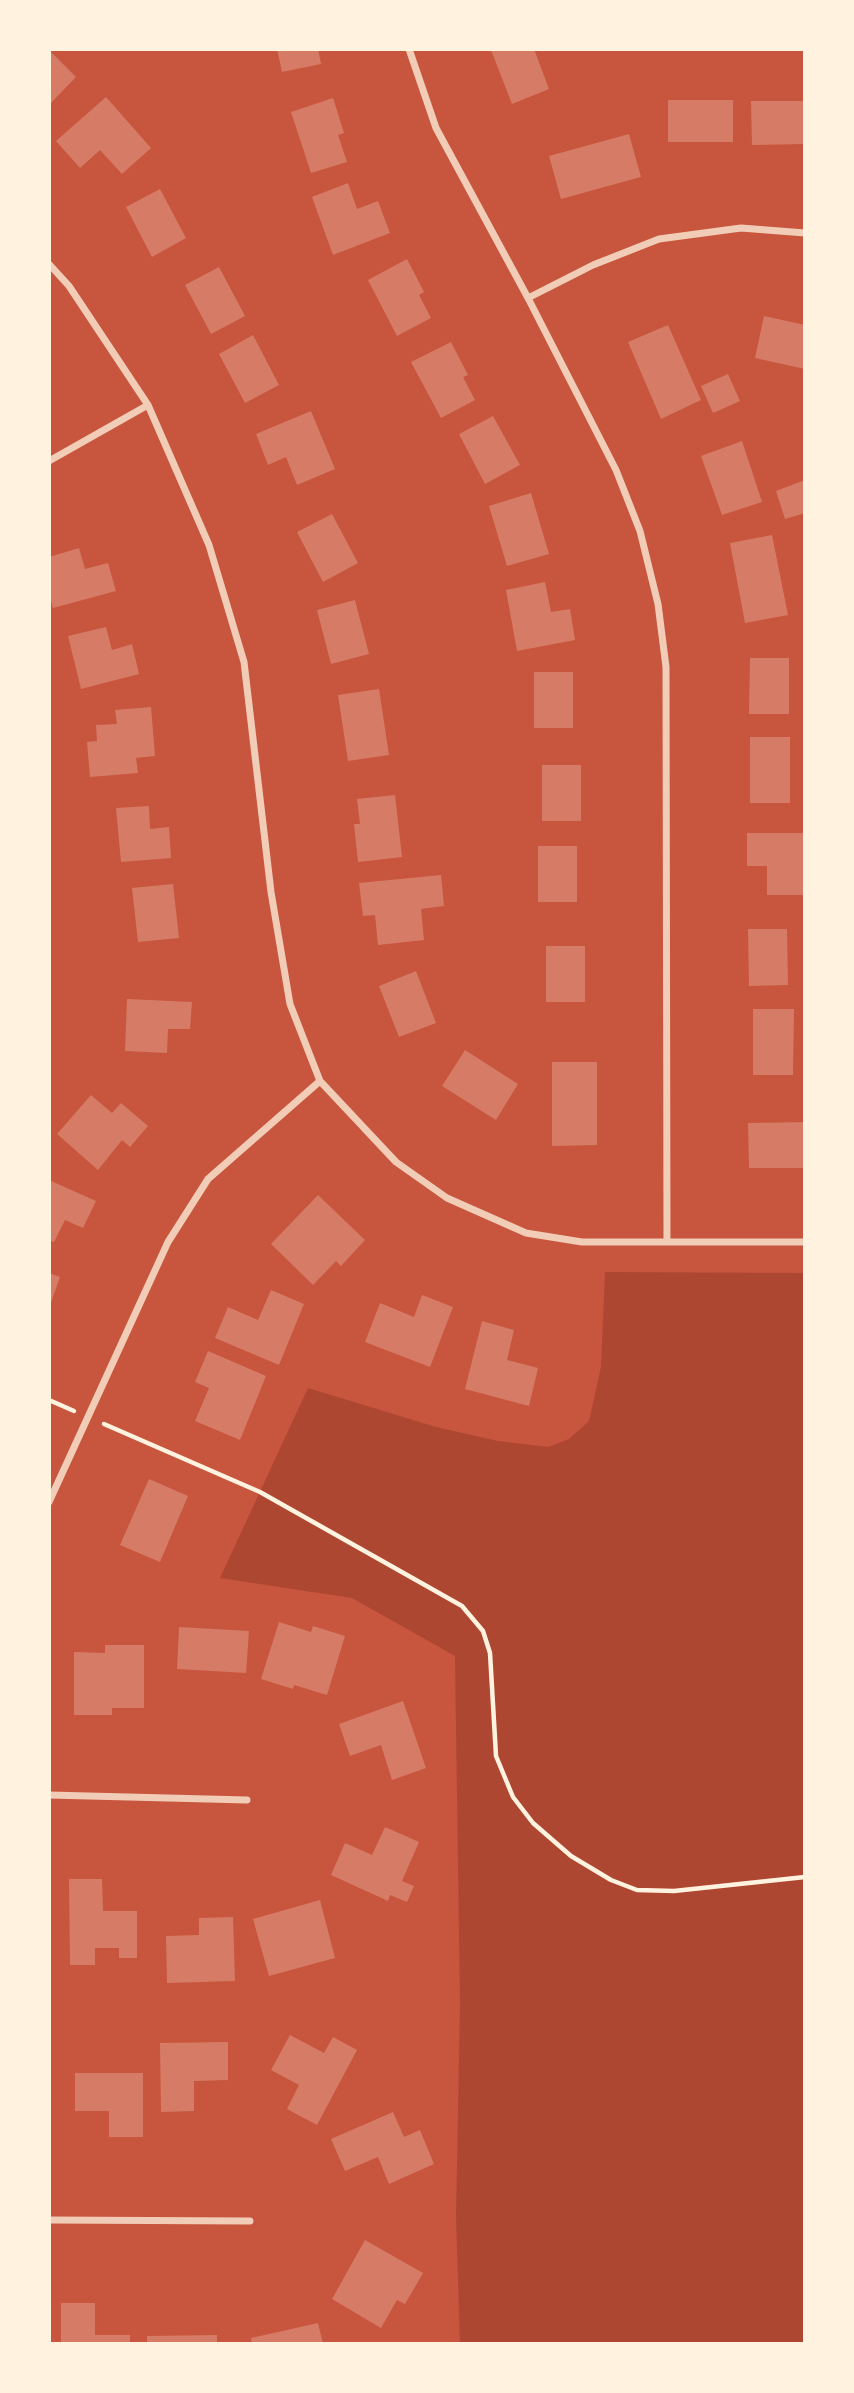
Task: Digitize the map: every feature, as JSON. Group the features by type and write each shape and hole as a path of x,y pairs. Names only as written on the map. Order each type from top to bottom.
{"street":[{"path":"409,49 436,128 528,298 616,470 640,531 658,604 666,667 667,1242"},
{"path":"528,298 593,265 659,239 741,228 805,233"},
{"path":"49,264 69,286 148,405 209,545 244,662 271,892 290,1004 320,1081 396,1162 447,1198 526,1233 582,1242 805,1242"},
{"path":"49,461 148,405"},
{"path":"49,1502 168,1242 208,1179 320,1081"},
{"path":"49,1795 247,1800"},
{"path":"49,2220 250,2221"}],"path":[{"path":"49,1400 260,1492 462,1606 483,1630 490,1653 496,1756 513,1797 533,1823 571,1856 611,1880 637,1890 674,1891 805,1877"}],"shaded area":[{"path":"605,1272 805,1273 805,2344 460,2344 456,2216 460,2005 455,1656 352,1598 220,1578 308,1388 436,1427 498,1441 548,1447 569,1439 589,1421 601,1367"}],"building":[{"path":"277,49 318,49 321,64 282,72"},
{"path":"534,49 549,89 512,104 491,50"},
{"path":"49,50 76,77 49,105"},
{"path":"106,97 151,148 122,174 100,150 80,168 56,141"},
{"path":"333,98 344,133 338,135 347,162 311,173 291,112"},
{"path":"668,100 733,100 733,142 668,142"},
{"path":"751,101 805,101 805,144 752,145"},
{"path":"629,134 641,177 561,199 549,156"},
{"path":"348,183 357,209 378,201 390,233 333,255 312,197"},
{"path":"160,189 186,238 152,257 126,207"},
{"path":"407,259 424,292 419,295 431,318 397,336 368,280"},
{"path":"219,267 245,316 211,334 185,285"},
{"path":"764,316 805,325 805,369 755,358"},
{"path":"668,325 701,400 661,419 628,342"},
{"path":"253,335 279,385 245,403 219,354"},
{"path":"451,342 468,375 463,377 475,400 441,418 411,362"},
{"path":"728,374 740,401 713,413 701,386"},
{"path":"311,411 335,469 297,485 286,457 268,465 256,434"},
{"path":"493,416 520,465 485,484 459,434"},
{"path":"742,441 762,502 722,515 701,456"},
{"path":"805,480 805,513 785,519 776,491"},
{"path":"531,493 549,554 507,566 489,506"},
{"path":"332,514 358,563 323,582 297,532"},
{"path":"772,535 788,615 745,623 730,543"},
{"path":"79,548 85,569 108,563 116,591 53,608 49,594 49,557"},
{"path":"545,582 551,612 570,609 575,640 517,651 506,590"},
{"path":"355,600 369,654 331,664 317,610"},
{"path":"106,627 112,650 132,644 139,674 81,689 68,636"},
{"path":"750,658 789,658 789,714 749,714"},
{"path":"534,672 573,672 573,728 534,728"},
{"path":"379,689 389,755 348,761 338,695"},
{"path":"151,707 155,756 136,758 138,773 90,777 87,742 97,741 96,725 117,724 115,710"},
{"path":"750,737 790,737 790,803 750,803"},
{"path":"542,765 581,765 581,821 542,821"},
{"path":"395,795 402,857 358,862 354,824 360,824 357,799"},
{"path":"149,806 150,829 169,827 171,858 121,862 116,808"},
{"path":"747,833 805,833 805,895 767,895 767,866 747,866"},
{"path":"538,846 577,846 577,902 538,902"},
{"path":"441,875 444,906 421,909 424,940 378,945 375,915 363,916 359,883"},
{"path":"173,884 179,938 138,942 132,888"},
{"path":"748,929 787,929 788,985 749,986"},
{"path":"546,946 585,946 585,1002 546,1002"},
{"path":"416,971 436,1023 399,1037 379,986"},
{"path":"127,999 192,1002 190,1029 168,1029 167,1053 125,1051"},
{"path":"753,1009 794,1009 793,1075 753,1075"},
{"path":"465,1050 518,1084 496,1120 442,1086"},
{"path":"552,1062 597,1062 597,1145 552,1146"},
{"path":"91,1095 112,1113 121,1103 148,1126 130,1147 122,1140 98,1170 57,1134"},
{"path":"805,1122 805,1168 749,1168 748,1123"},
{"path":"49,1180 96,1201 83,1228 65,1220 54,1242 49,1240"},
{"path":"318,1195 365,1240 341,1266 336,1261 313,1285 271,1244"},
{"path":"49,1273 60,1277 49,1308"},
{"path":"271,1290 304,1304 279,1365 215,1338 228,1307 258,1320"},
{"path":"422,1295 453,1307 430,1367 365,1342 380,1303 414,1317"},
{"path":"482,1321 514,1330 507,1360 538,1368 529,1406 465,1389"},
{"path":"208,1351 266,1376 240,1440 195,1421 209,1388 195,1382"},
{"path":"149,1479 188,1496 160,1562 120,1545"},
{"path":"279,1622 311,1632 313,1626 345,1636 327,1695 294,1685 293,1689 261,1679"},
{"path":"179,1627 249,1631 246,1673 177,1669"},
{"path":"105,1645 144,1645 144,1708 112,1708 112,1715 74,1715 74,1652 105,1653"},
{"path":"403,1701 426,1768 392,1780 381,1745 350,1756 339,1724"},
{"path":"385,1827 419,1842 402,1881 414,1886 407,1902 390,1895 388,1901 331,1875 345,1843 372,1855"},
{"path":"69,1879 102,1879 103,1911 137,1911 137,1958 119,1958 119,1948 95,1948 95,1965 70,1965"},
{"path":"320,1900 335,1958 269,1976 253,1919"},
{"path":"233,1917 235,1981 167,1983 166,1936 199,1935 199,1918"},
{"path":"290,2035 324,2053 333,2037 357,2050 317,2125 287,2109 299,2085 271,2070"},
{"path":"228,2042 228,2080 194,2081 194,2111 161,2112 160,2043"},
{"path":"75,2073 143,2073 143,2137 109,2137 109,2111 75,2111"},
{"path":"393,2112 404,2137 420,2130 434,2164 389,2184 378,2157 345,2171 331,2139"},
{"path":"365,2240 423,2273 405,2304 397,2300 381,2328 332,2299"},
{"path":"61,2303 95,2303 95,2335 130,2335 130,2344 61,2344"},
{"path":"318,2323 323,2344 252,2344 251,2338"},
{"path":"217,2335 217,2344 147,2344 147,2336"}]}
